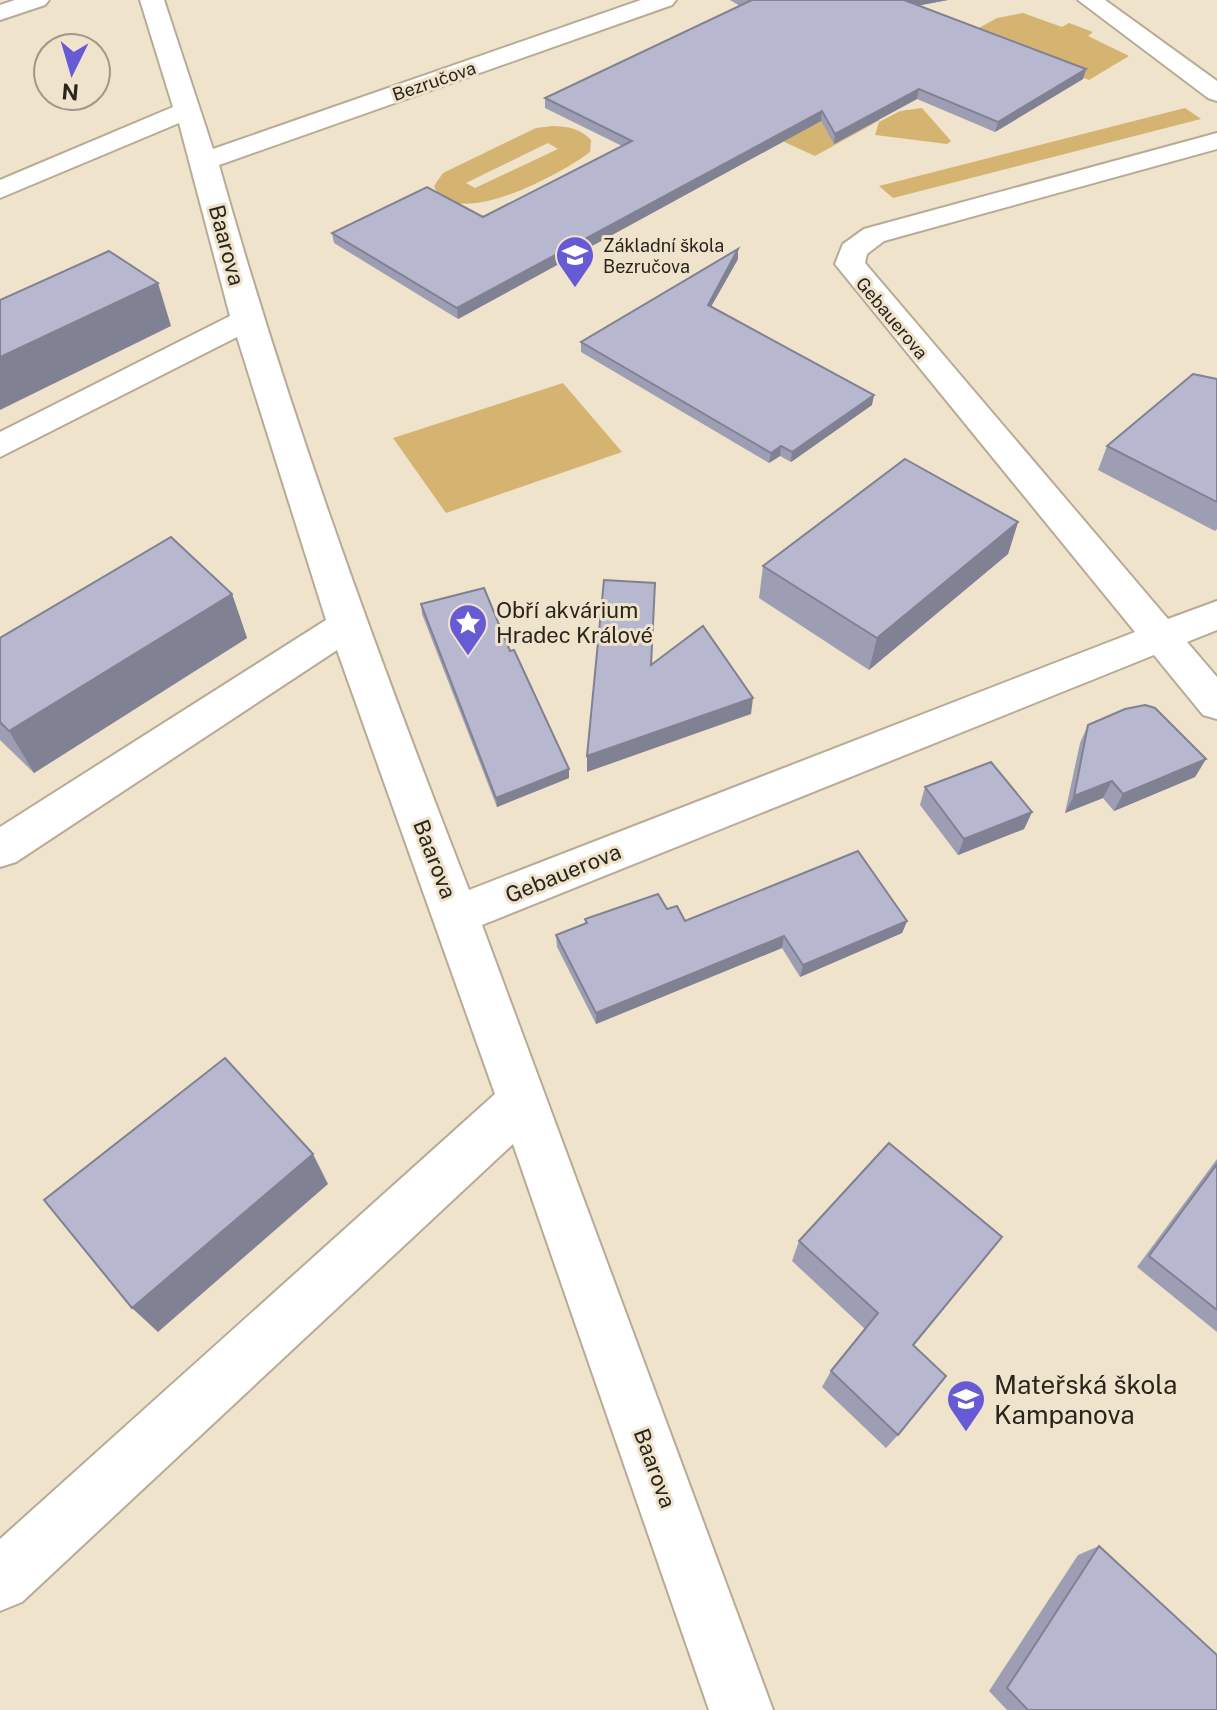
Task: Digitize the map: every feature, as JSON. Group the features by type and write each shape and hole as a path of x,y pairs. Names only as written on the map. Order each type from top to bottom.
{"street":[{"path":"0,13 37,0"},
{"name":"Baarova","path":"152,0 204,161 247,320 347,625 456,915 741,1710"},
{"name":"Bezručova","path":"204,161 664,0"},
{"path":"1090,0 1217,93"},
{"path":"0,190 188,110"},
{"name":"Gebauerova","path":"1160,637 850,264 853,250 874,235 1217,141"},
{"path":"0,446 247,320"},
{"name":"Gebauerova","path":"456,915 1217,615"},
{"path":"0,849 347,625"},
{"path":"1160,637 1217,704"},
{"path":"0,1580 523,1102"}],"shaded area":[{"path":"1023,13 1062,27 1069,23 1093,32 1088,36 1129,56 1089,80 968,34 997,18"},
{"path":"795,83 880,120 815,156 730,117"},
{"path":"922,108 951,141 947,144 875,135 879,122 900,111"},
{"path":"1185,108 1201,119 893,198 879,186"},
{"path":"559,126 579,131 591,140 590,152 534,184 485,202 462,204 445,199 434,186 443,173 536,128","holes":["548,143 558,149 475,188 466,183"]},
{"path":"563,383 622,452 446,513 393,438"}],"building":[{"path":"749,0 904,0 1086,69 998,122 919,89 835,134 822,111 457,308 332,233 427,187 483,217 632,141 545,98"},
{"path":"738,249 708,305 874,395 792,452 781,446 771,453 581,342"},
{"path":"109,251 158,283 0,357 0,300"},
{"path":"1193,374 1217,379 1217,502 1107,446"},
{"path":"905,459 1018,522 877,638 763,566"},
{"path":"171,537 232,594 9,731 0,722 0,638"},
{"path":"604,580 655,583 651,665 703,626 753,698 587,756"},
{"path":"484,588 510,651 514,650 569,769 496,798 421,604"},
{"path":"1145,705 1155,708 1206,759 1123,794 1112,781 1074,796 1088,725 1125,709"},
{"path":"991,762 1032,812 964,839 925,787"},
{"path":"858,851 907,921 803,965 784,936 596,1013 556,935 587,923 585,919 658,894 667,909 677,906 685,921"},
{"path":"225,1058 313,1154 132,1308 44,1200"},
{"path":"889,1143 1002,1237 913,1345 946,1376 898,1435 831,1371 878,1313 799,1241"},
{"path":"1217,1164 1217,1310 1149,1256"},
{"path":"1099,1546 1217,1655 1217,1710 1028,1710 1007,1688"}],"place":[{"name":"Základní škola Bezručova","path":"575,289"},
{"name":"Obří akvárium Hradec Králové","path":"468,657"},
{"name":"Mateřská škola Kampanova","path":"966,1433"}]}
